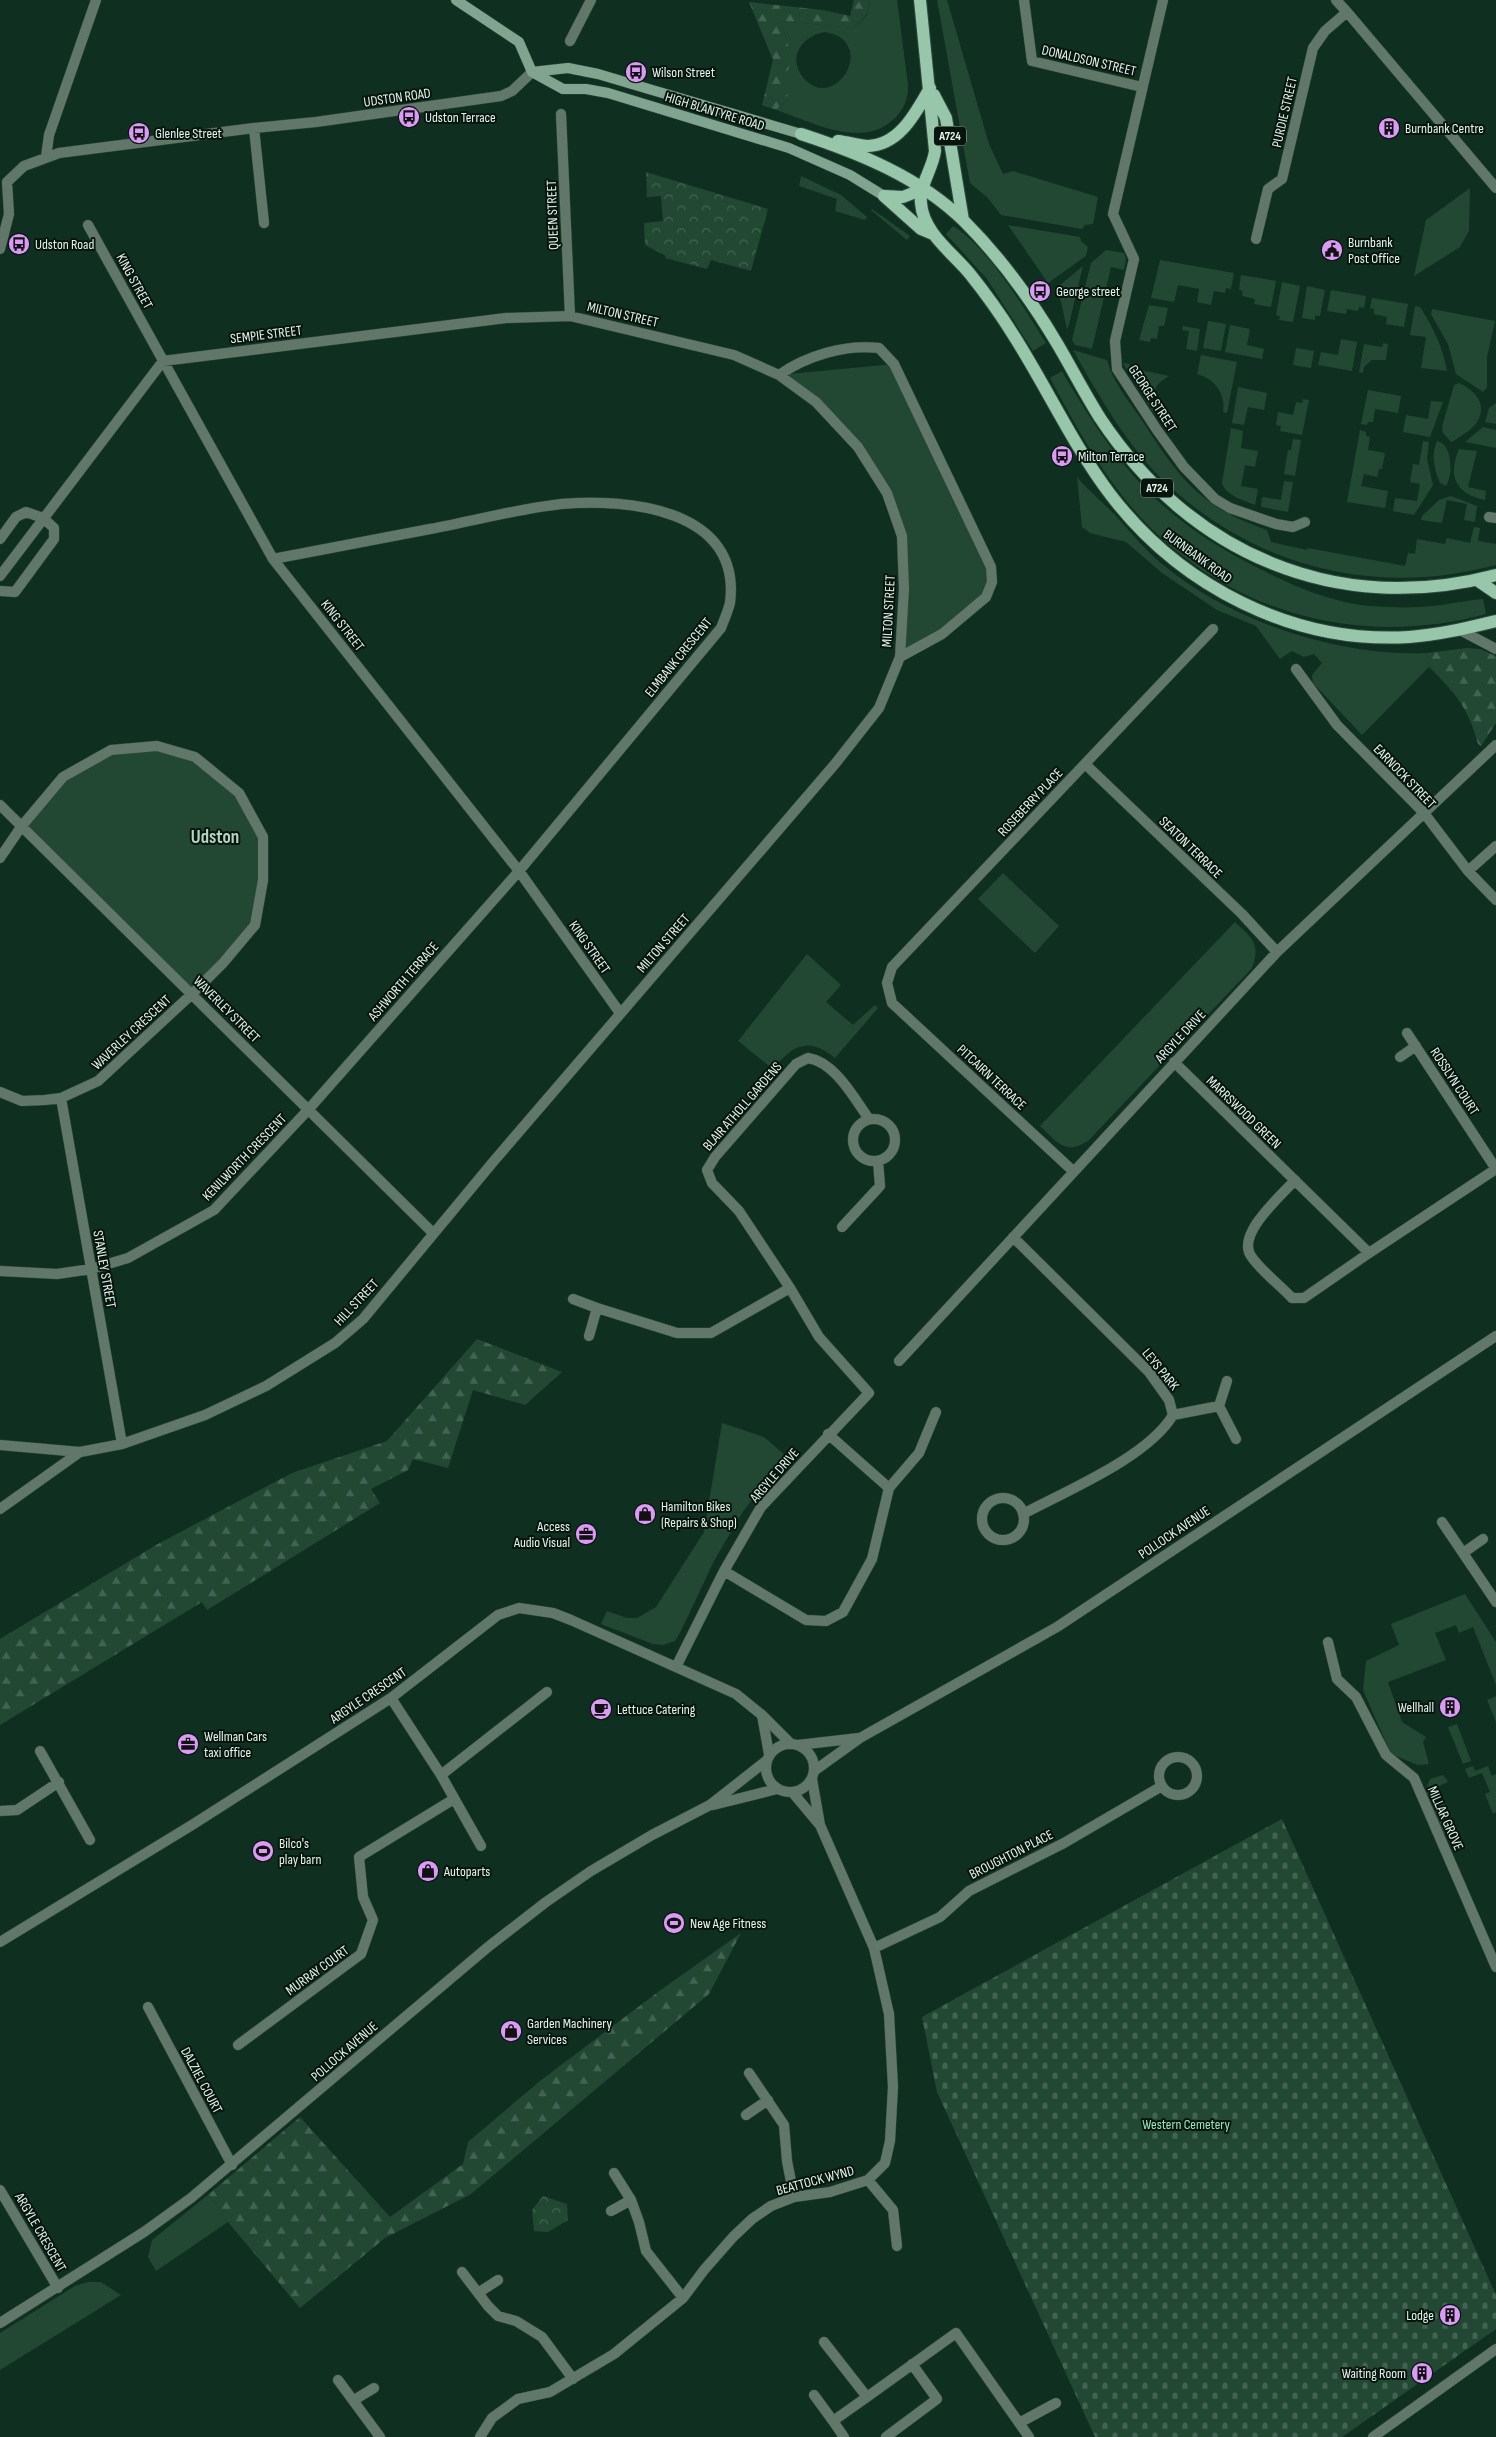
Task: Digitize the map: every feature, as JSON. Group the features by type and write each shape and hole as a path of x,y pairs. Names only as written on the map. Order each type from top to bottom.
{"main road":[{"path":"456,0 520,42 532,72"},
{"name":"A724","path":"920,0 935,151 934,162 924,188"},
{"name":"HIGH BLANTYRE ROAD","path":"532,72 568,68 598,74 801,134"},
{"name":"HIGH BLANTYRE ROAD","path":"532,72 563,89 586,89 608,93 789,148 850,175 884,196"},
{"path":"801,134 867,146 883,144 904,128 930,88"},
{"name":"A724","path":"930,88 946,118 963,220"},
{"name":"BURNBANK ROAD","path":"801,134 866,158 924,188 963,220 998,258 1057,344 1100,417 1127,455 1154,486 1193,520 1255,557 1307,576 1345,585 1408,589 1448,586 1496,575"},
{"path":"884,196 903,197 924,188"},
{"name":"BURNBANK ROAD","path":"924,188 921,203 924,217 935,235 991,302 1014,336 1088,463 1109,493 1153,543 1179,564 1225,595 1249,607 1297,624 1349,635 1409,637 1460,630 1496,621"},
{"path":"884,196 921,229 935,235"},
{"path":"1477,580 1496,593"}],"street":[{"path":"46,157 49,135 96,0"},
{"path":"570,41 591,0"},
{"name":"DONALDSON STREET","path":"1024,0 1032,61 1142,87"},
{"name":"GEORGE STREET","path":"1163,0 1113,214 1134,259 1115,341 1114,351 1117,369 1157,430 1202,488 1230,508 1276,524 1293,527 1305,522"},
{"path":"1336,0 1496,188"},
{"name":"PURDIE STREET","path":"1256,239 1268,189 1282,179 1313,48 1326,30 1346,12"},
{"name":"UDSTON ROAD","path":"4,180 24,166 59,153 316,122 501,96 512,91 532,72"},
{"name":"QUEEN STREET","path":"561,114 570,316"},
{"path":"254,128 264,223"},
{"path":"0,248 10,214 4,180"},
{"name":"KING STREET","path":"88,225 273,559 519,871 620,1013"},
{"name":"SEMPIE STREET","path":"163,360 506,318 570,316"},
{"name":"MILTON STREET","path":"570,316 734,355 779,375 816,402 852,440 886,493 902,536 904,589 900,657 879,708 841,757 620,1013"},
{"path":"779,375 794,364 840,350 860,346 879,348 894,364 990,567 992,582 986,596 942,634 900,657"},
{"path":"0,576 163,360"},
{"name":"ELMBANK CRESCENT","path":"273,559 561,504 624,504 660,511 687,520 710,535 723,556 729,582 730,604 721,628 519,871"},
{"path":"0,539 16,518 26,512 43,518 54,528 54,539 15,592 0,591"},
{"name":"ROSEBERRY PLACE","path":"892,1003 887,983 892,968 1213,629"},
{"path":"1460,630 1496,649"},
{"name":"EARNOCK STREET","path":"1296,669 1337,725 1424,813 1468,871 1496,900"},
{"name":"ARGYLE DRIVE","path":"899,1361 1277,952 1496,745"},
{"name":"WAVERLEY CRESCENT","path":"0,1092 22,1101 60,1098 98,1081 193,993 223,963 255,925 263,880 263,837 239,793 195,757 157,746 111,750 63,777 21,827"},
{"name":"SEATON TERRACE","path":"1085,764 1242,914 1277,952"},
{"name":"WAVERLEY STREET","path":"0,805 193,993 433,1233"},
{"path":"0,858 21,827"},
{"path":"1468,871 1496,846"},
{"name":"ASHWORTH TERRACE","path":"308,1110 519,871"},
{"name":"PITCAIRN TERRACE","path":"892,1003 1073,1171"},
{"name":"HILL STREET","path":"0,1509 80,1452 122,1444 205,1415 249,1394 336,1343 363,1319 433,1233 620,1013"},
{"name":"ROSSLYN COURT","path":"1407,1033 1496,1169"},
{"path":"1400,1057 1416,1046"},
{"name":"BLAIR ATHOLL GARDENS","path":"869,1119 845,1085 822,1063 808,1058 796,1064 715,1157 707,1170 712,1183 738,1211 790,1288 819,1338 869,1393"},
{"name":"MARRSWOOD GREEN","path":"1174,1062 1369,1253"},
{"name":"STANLEY STREET","path":"60,1098 122,1444"},
{"name":"KENILWORTH CRESCENT","path":"0,1271 56,1274 91,1269 128,1258 214,1210 308,1110"},
{"path":"869,1119 883,1120 894,1131 896,1138 892,1152 886,1158 878,1161 867,1160 861,1157 853,1146 852,1139 857,1126 869,1119"},
{"path":"842,1228 880,1186 878,1161"},
{"path":"1295,1180 1252,1228 1248,1241 1250,1255 1292,1298 1304,1298 1496,1169"},
{"name":"LEYS PARK","path":"1013,1237 1149,1372 1169,1400 1173,1415"},
{"path":"573,1299 677,1333 710,1333 790,1288"},
{"path":"589,1336 597,1308"},
{"name":"POLLOCK AVENUE","path":"813,1775 860,1738 1057,1627 1496,1336"},
{"path":"1227,1381 1219,1406 1236,1439"},
{"name":"ARGYLE DRIVE","path":"676,1667 724,1571 761,1507 828,1434 869,1393"},
{"path":"1023,1514 1133,1455 1164,1430 1173,1415 1219,1406"},
{"path":"724,1571 806,1620 826,1622 843,1612 872,1559 889,1488 919,1453 936,1412"},
{"path":"828,1434 889,1488"},
{"path":"0,1445 80,1452"},
{"path":"1000,1498 1011,1499 1019,1505 1023,1514 1023,1524 1018,1534 1010,1539 999,1540 990,1536 983,1528 981,1518 984,1508 991,1501 1000,1498"},
{"path":"1442,1522 1496,1602"},
{"path":"1463,1553 1483,1539"},
{"name":"ARGYLE CRESCENT","path":"0,1942 192,1825 391,1698 498,1615 519,1608 553,1613 571,1620 736,1694 794,1744"},
{"name":"MILLAR GROVE","path":"1328,1642 1337,1679 1356,1697 1386,1755 1414,1778 1496,1967"},
{"path":"441,1775 547,1692"},
{"path":"391,1698 441,1775 481,1846"},
{"path":"762,1715 767,1758 765,1772 769,1782 777,1789 792,1793 807,1786 813,1775 813,1760 808,1751 794,1744 778,1746 767,1758"},
{"name":"POLLOCK AVENUE","path":"794,1744 860,1738"},
{"path":"40,1751 60,1782 90,1840"},
{"name":"POLLOCK AVENUE","path":"0,2323 144,2232 232,2165 488,1947 546,1902 591,1871 652,1835 710,1805 767,1758"},
{"name":"BEATTOCK WYND","path":"480,2437 492,2418 518,2399 550,2392 614,2354 683,2298 704,2270 752,2219 771,2206 794,2197 830,2192 868,2180 885,2164 890,2141 893,2087 889,2014 874,1948 820,1824 813,1775"},
{"path":"0,1811 17,1810 60,1782"},
{"name":"BROUGHTON PLACE","path":"874,1948 940,1917 969,1891 1064,1842 1162,1786"},
{"name":"POLLOCK AVENUE","path":"710,1805 777,1789"},
{"name":"BEATTOCK WYND","path":"792,1793 820,1824"},
{"name":"MURRAY COURT","path":"238,2045 361,1954 374,1920 363,1897 360,1857 454,1799"},
{"name":"DALZIEL COURT","path":"148,2007 232,2165"},
{"path":"749,2073 784,2125 787,2161 794,2197"},
{"path":"746,2115 768,2100"},
{"path":"614,2173 631,2200 640,2222 646,2251 683,2298"},
{"path":"868,2180 893,2210 897,2246"},
{"name":"ARGYLE CRESCENT","path":"0,2190 58,2288"},
{"path":"612,2212 631,2200"},
{"path":"462,2272 498,2316 516,2321 542,2337 573,2379"},
{"path":"478,2293 498,2280"},
{"path":"833,2421 956,2332 1029,2437"},
{"path":"824,2342 867,2397"},
{"path":"1373,2437 1496,2349"},
{"path":"886,2437 937,2399 912,2364"},
{"path":"338,2380 380,2437"},
{"path":"354,2400 374,2388"},
{"path":"814,2395 844,2437"},
{"path":"1020,2423 1056,2403"}],"green space":[{"path":"854,0 870,0 868,13 854,28 781,21 790,51 789,69 783,79 789,97 776,110 762,105 773,60 749,2 823,10 850,16"},
{"path":"870,0 897,0 908,85 902,110 896,117 883,127 869,132 853,133 838,131 776,110 789,97 781,85 790,51 781,21 854,28 868,14","holes":["825,32 841,38 849,48 850,61 846,73 838,82 827,88 814,86 802,76 798,68 796,61 800,48 810,37"]},
{"path":"937,0 947,0 989,144 1003,174 1013,171 1098,197 1093,224 1085,225 1082,229 1001,215 987,197 970,183"},
{"path":"646,172 768,209 751,271 711,260 707,269 665,258 666,256 645,245 644,223 663,221 661,196 647,197"},
{"path":"801,176 841,195 867,217 865,220 835,211 837,199 799,186"},
{"path":"1470,188 1469,231 1460,247 1414,276 1426,220"},
{"path":"871,210 910,236 907,240"},
{"path":"1008,225 1080,237 1081,241 1088,247 1086,256 1048,283"},
{"path":"953,226 979,248 992,263 1046,343 1033,351 987,279 946,234"},
{"path":"1106,250 1124,253 1126,259 1124,270 1111,267 1092,349 1075,345 1072,340 1091,263"},
{"path":"1160,260 1234,273 1231,289 1226,288 1225,293 1214,291 1211,305 1197,302 1199,289 1178,285 1174,302 1151,298"},
{"path":"1083,266 1067,330 1061,301 1054,290"},
{"path":"1241,275 1276,281 1271,307 1254,304 1255,299 1242,296 1243,291 1239,290"},
{"path":"1282,282 1300,286 1293,322 1279,320 1280,316 1276,315"},
{"path":"1307,286 1325,290 1320,316 1315,316 1315,320 1302,318"},
{"path":"1331,290 1366,296 1364,308 1359,307 1358,311 1347,309 1346,314 1327,311"},
{"path":"1372,298 1408,304 1404,327 1386,324 1387,317 1374,314 1374,309 1370,308"},
{"path":"1149,305 1168,308 1164,326 1159,326 1157,339 1151,338 1150,342 1139,340"},
{"path":"1415,306 1420,307 1433,330 1440,345 1447,371 1421,368 1426,337 1410,335"},
{"path":"1432,309 1495,321 1487,357 1487,387 1483,392 1456,374 1448,344 1431,314"},
{"path":"1208,321 1226,324 1221,351 1203,348"},
{"path":"1230,325 1250,329 1247,345 1264,349 1262,359 1225,352"},
{"path":"1183,326 1200,329 1197,351 1186,349 1189,331 1182,330"},
{"path":"1341,339 1357,342 1352,371 1318,365 1321,352 1338,355"},
{"path":"1383,343 1388,344 1386,360 1372,360 1364,367 1363,373 1359,372 1364,344 1382,347"},
{"path":"1296,348 1314,351 1311,368 1293,365"},
{"path":"1073,350 1107,360 1120,389 1166,456 1191,487 1223,510 1267,530 1271,542 1307,550 1308,548 1405,566 1408,553 1415,554 1417,539 1445,544 1447,538 1470,543 1474,527 1480,528 1478,541 1496,544 1496,565 1451,574 1407,578 1363,576 1320,568 1279,555 1239,536 1201,512 1152,469 1126,437"},
{"path":"1201,355 1237,362 1227,413 1223,412 1223,399 1218,388 1214,383 1197,374"},
{"path":"1123,363 1129,364 1131,368 1169,376 1156,386 1153,393 1153,402 1166,407 1167,415 1159,415 1153,412"},
{"path":"894,364 991,567 986,597 942,634 900,657 902,536 887,493 858,447 816,402 779,375"},
{"path":"1062,371 1103,437 1124,465 1146,489 1198,533 1230,553 1290,584 1343,602 1370,606 1406,607 1433,606 1483,599 1486,614 1436,624 1386,627 1338,623 1290,612 1245,595 1203,571 1164,540 1128,503 1106,473 1050,378"},
{"path":"1459,383 1475,394 1479,400 1481,414 1472,428 1451,442 1443,433 1442,427 1454,385"},
{"path":"1238,387 1267,393 1264,410 1248,407 1244,425 1232,423"},
{"path":"1368,390 1401,396 1398,413 1375,409 1373,422 1368,422 1367,425 1361,424"},
{"path":"1303,399 1309,400 1302,435 1280,431 1281,426 1276,425 1278,412 1293,415 1296,402 1302,403"},
{"path":"1431,401 1443,402 1430,437 1403,432 1406,415 1428,419"},
{"path":"1496,403 1496,424 1485,422 1489,408"},
{"path":"1483,427 1496,430 1496,448 1465,442"},
{"path":"1231,428 1243,431 1241,448 1258,451 1255,467 1245,465 1241,486 1258,489 1255,505 1231,494 1222,483"},
{"path":"1360,430 1366,432 1366,436 1370,437 1368,450 1385,453 1382,469 1379,469 1377,477 1364,474 1361,486 1388,491 1385,508 1347,502"},
{"path":"1293,439 1301,440 1295,476 1284,474 1288,450 1291,450"},
{"path":"1423,441 1429,442 1427,459 1433,485 1414,515 1393,511 1395,498 1417,501 1420,484 1410,482 1413,464 1419,465"},
{"path":"1437,441 1442,443 1449,454 1450,475 1446,486 1440,483 1435,468 1434,452"},
{"path":"1459,449 1477,451 1468,487 1486,491 1485,500 1467,493 1457,482 1454,468"},
{"path":"1077,477 1154,557 1189,584 1220,603 1252,618 1322,642 1393,653 1427,653 1429,667 1362,735 1313,683 1312,675 1322,663 1314,654 1304,657 1292,651 1280,659 1256,626 1217,610 1162,573 1126,542 1090,533 1082,527"},
{"path":"1284,481 1293,482 1288,512 1261,507 1262,497 1281,500"},
{"path":"1451,496 1477,506 1475,522 1464,520 1467,504 1447,500 1442,523 1421,520 1422,516 1439,500"},
{"path":"1467,648 1480,649 1496,656 1496,723 1481,746 1478,744 1470,721 1460,702 1429,667 1427,653"},
{"path":"157,746 195,757 239,793 263,837 255,925 193,993 21,827 63,777 111,750"},
{"path":"1003,873 1059,926 1035,953 978,899"},
{"path":"1235,922 1250,937 1255,947 1255,960 1252,968 1089,1140 1074,1147 1068,1147 1057,1142 1040,1126"},
{"path":"807,954 841,985 826,1002 853,1025 875,1005 878,1008 835,1058 817,1047 801,1046 787,1054 773,1069 738,1041"},
{"path":"477,1339 562,1372 525,1405 473,1390 448,1468 413,1459 408,1470 371,1489 380,1503 207,1610 202,1602 0,1725 0,1639 156,1545 292,1473 387,1441"},
{"path":"722,1423 764,1437 785,1455 742,1513 714,1561 675,1641 663,1645 653,1644 601,1624 607,1611 627,1618 637,1618 656,1607 704,1532"},
{"path":"1465,1594 1496,1642 1496,1685 1473,1627 1459,1633 1456,1625 1435,1633 1446,1660 1388,1682 1402,1722 1426,1737 1423,1742 1429,1764 1418,1765 1391,1754 1363,1690 1366,1661 1399,1645 1391,1624"},
{"path":"1496,1696 1496,1722 1487,1700"},
{"path":"1457,1724 1471,1761 1463,1764 1448,1727"},
{"path":"1473,1766 1475,1771 1488,1766 1492,1776 1496,1774 1496,1812 1493,1814 1485,1794 1490,1792 1482,1773 1469,1778 1465,1769"},
{"path":"1443,1775 1448,1782 1437,1787 1455,1830 1442,1835 1425,1791 1430,1779"},
{"name":"Western Cemetery","path":"1282,1819 1496,2295 1496,2329 1342,2437 1095,2437 937,2092 922,2017"},
{"path":"741,1933 709,1994 471,2194 385,2238 300,2308 228,2222 209,2194 300,2117 390,2217 463,2164 468,2142 540,2081 658,1992"},
{"path":"209,2194 228,2222 156,2271 148,2257 152,2240"},
{"path":"543,2196 567,2204 568,2220 548,2232 534,2231 532,2210"},
{"path":"88,2282 101,2282 121,2295 0,2370 0,2333 75,2286"}],"place":[{"name":"Wilson Street","path":"636,72"},
{"name":"Udston Terrace","path":"409,117"},
{"name":"Burnbank Centre","path":"1389,128"},
{"name":"Glenlee Street","path":"139,133"},
{"name":"Udston Road","path":"19,244"},
{"name":"Burnbank Post Office","path":"1332,250"},
{"name":"George street","path":"1040,291"},
{"name":"Milton Terrace","path":"1062,456"},
{"name":"Hamilton Bikes (Repairs & Shop)","path":"645,1514"},
{"name":"Access Audio Visual","path":"586,1534"},
{"name":"Wellhall","path":"1450,1707"},
{"name":"Lettuce Catering","path":"601,1709"},
{"name":"Wellman Cars taxi office","path":"188,1744"},
{"name":"Bilco's play barn","path":"263,1851"},
{"name":"Autoparts","path":"428,1871"},
{"name":"New Age Fitness","path":"674,1923"},
{"name":"Garden Machinery Services","path":"511,2031"},
{"name":"Lodge","path":"1450,2315"},
{"name":"Waiting Room","path":"1422,2373"}],"district":[{"name":"Udston","path":"215,836"}]}
